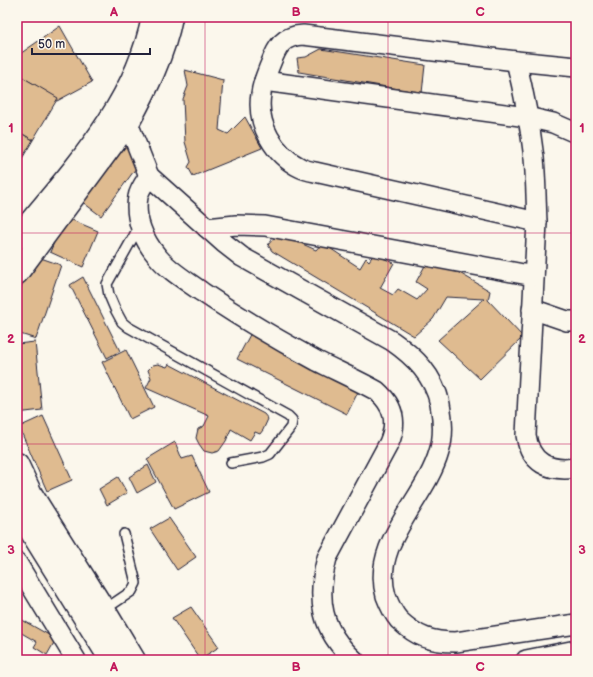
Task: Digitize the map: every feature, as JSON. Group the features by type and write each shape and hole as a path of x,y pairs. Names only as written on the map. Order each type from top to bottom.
{"main road":[{"path":"17,238 87,153 110,120 137,69 148,39 153,17"},
{"path":"17,273 128,123 142,99 154,70 171,17"},
{"path":"17,464 31,494 134,660"},
{"path":"17,509 111,660"}],"street":[{"path":"537,222 301,168 288,160 277,150 269,138 263,125 260,110 260,96 264,81 280,44 287,38 295,35 576,67"},
{"path":"516,61 524,93 534,157 537,222 526,435 532,453 538,461 555,469 565,470 576,468"},
{"path":"264,81 527,117 552,123 576,133"},
{"path":"126,91 125,109 128,123 149,176 224,243 242,257 392,341 408,352 421,365 431,380 439,397 442,416 442,434 439,452 432,470 390,545 386,555 383,571 383,588 388,604 397,618 418,635 439,642 456,642 576,624"},
{"path":"149,176 138,196 137,209 140,225 147,242 157,256 170,269 217,302 266,332 377,391 384,397 390,406 393,420 393,434 327,558 322,576 321,596 324,615 332,634 343,650 354,660"},
{"path":"207,228 236,225 265,226 534,276"},
{"path":"532,310 567,321 576,322"},
{"path":"17,562 76,660"},
{"path":"526,660 576,650"}],"lane":[{"path":"140,225 107,284 108,295 122,322 128,327 288,416 292,420 291,427 270,454 263,457 231,463"},
{"path":"104,610 132,591 136,583 124,534"}],"building":[{"path":"60,26 92,82 57,101 17,74 17,56"},
{"path":"321,49 425,65 422,93 299,72 297,58 306,57"},
{"path":"185,70 223,80 219,130 228,134 245,117 262,148 193,176 188,167 191,162 185,142 183,99 188,86"},
{"path":"17,74 37,86 17,120"},
{"path":"17,74 58,98 33,140 17,131"},
{"path":"17,131 33,140 17,167"},
{"path":"127,132 150,149 101,216 77,198"},
{"path":"65,217 98,231 83,267 50,252"},
{"path":"279,237 289,238 316,250 322,243 360,268 366,258 369,261 374,254 394,263 380,288 393,295 398,289 417,300 427,289 416,282 427,262 446,265 490,291 488,300 523,337 480,379 438,340 484,299 446,297 433,319 414,336 272,251 268,245 273,239"},
{"path":"32,255 61,265 36,339 17,333 17,299"},
{"path":"83,277 120,351 107,358 70,285"},
{"path":"253,329 361,386 347,414 237,359"},
{"path":"35,342 42,410 17,413 17,344"},
{"path":"126,350 154,407 130,419 102,362"},
{"path":"158,364 167,367 169,364 264,414 268,419 263,430 260,434 255,432 250,440 231,429 226,441 219,451 212,453 204,451 196,438 198,429 204,426 209,416 146,388 151,378 148,370 153,365"},
{"path":"43,416 72,480 47,491 19,427"},
{"path":"175,442 182,459 192,456 209,492 174,509 147,459"},
{"path":"148,465 156,482 137,493 129,477"},
{"path":"118,477 127,493 107,505 99,489"},
{"path":"169,518 196,557 177,570 150,529"},
{"path":"191,607 219,647 200,659 172,618"},
{"path":"17,617 56,639 47,655 34,647 37,642 18,631 17,633"}]}
